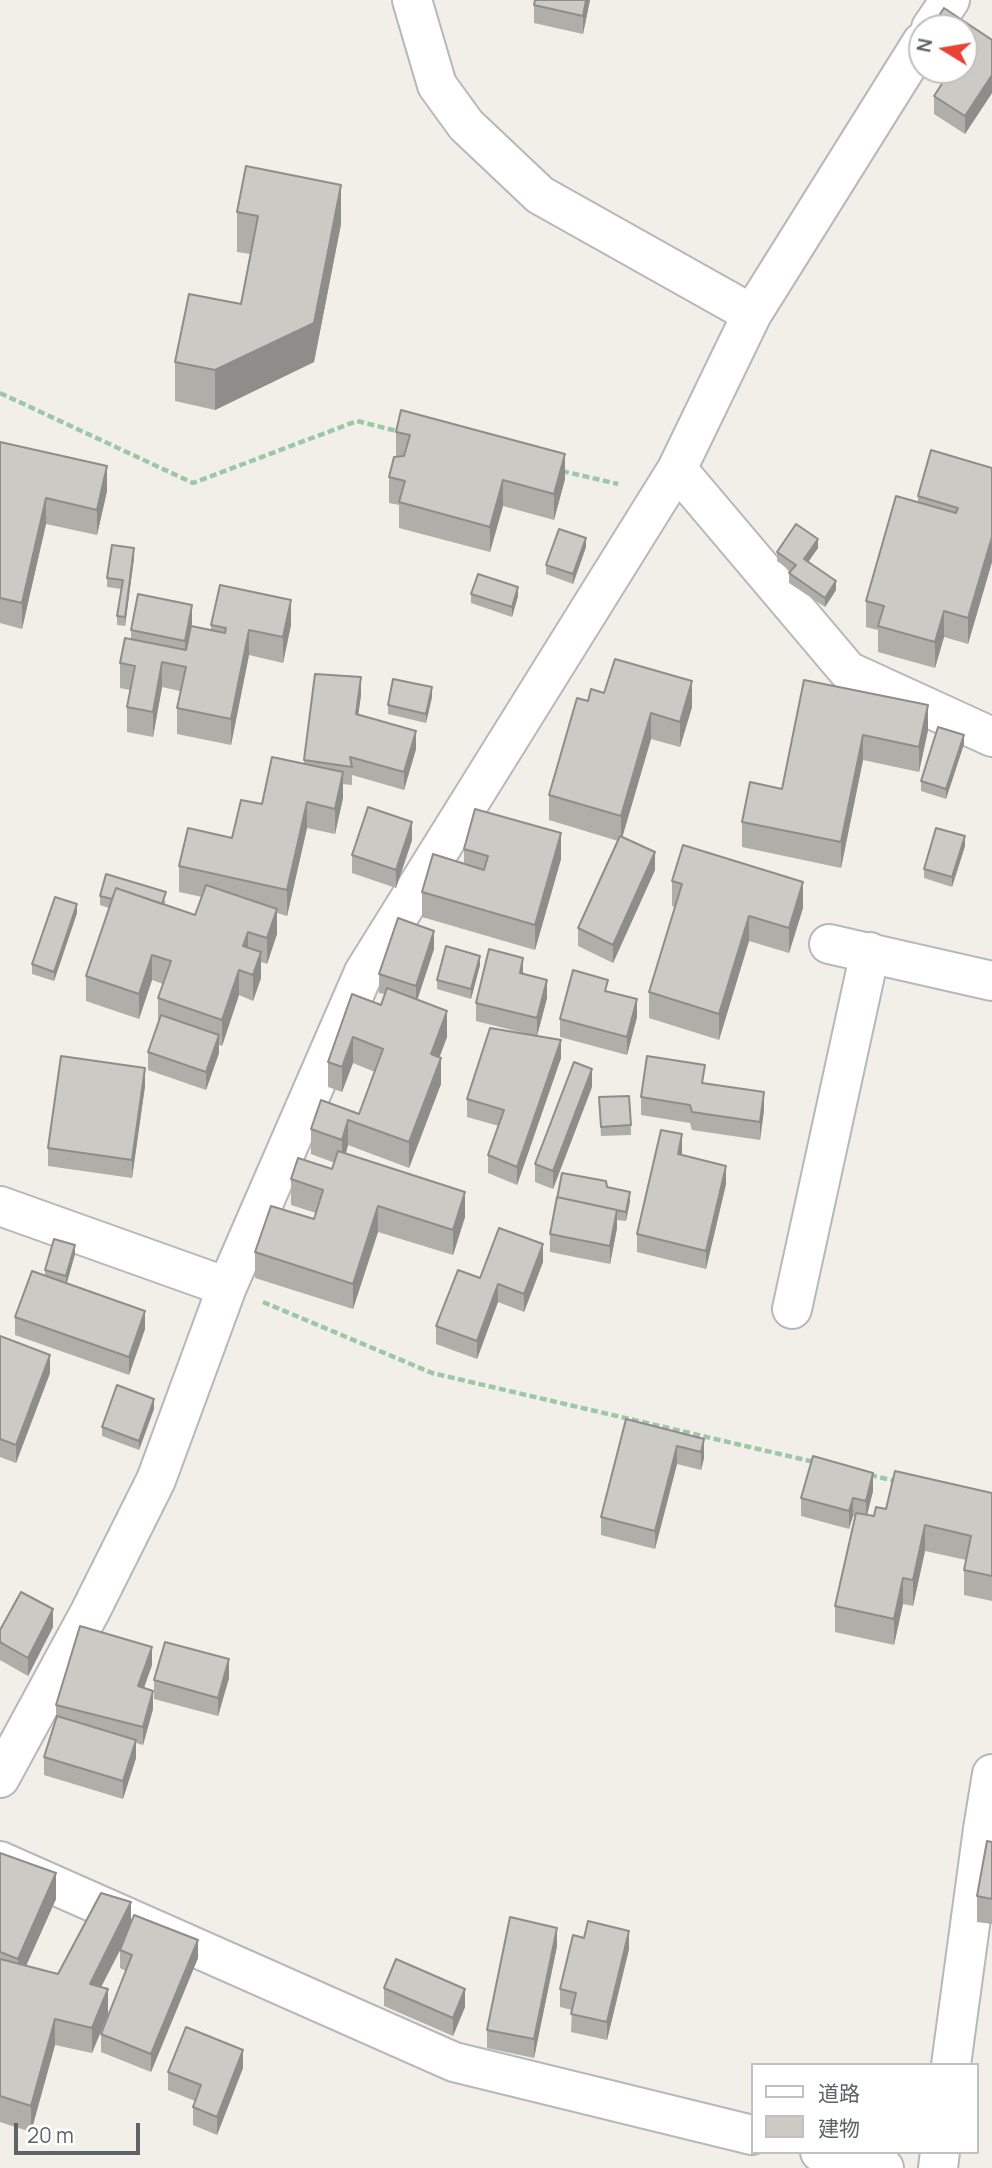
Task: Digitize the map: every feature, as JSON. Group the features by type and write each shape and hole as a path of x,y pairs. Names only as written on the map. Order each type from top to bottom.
{"street":[{"path":"412,0 437,85 466,125 540,195 752,314"},
{"path":"0,1778 90,1612 156,1480 227,1287 365,972 669,482 752,314 908,64"},
{"path":"669,482 848,671 992,737"},
{"path":"829,944 992,981"},
{"path":"792,1309 870,952"},
{"path":"0,1206 227,1287"},
{"path":"951,2063 992,1774"},
{"path":"0,1861 454,2062 750,2136"},
{"path":"828,2154 884,2168"}],"path":[{"path":"0,393 193,483 357,421 410,434"},
{"path":"555,469 669,482"},
{"path":"227,1287 432,1373 819,1463"},
{"path":"859,1472 899,1482"}],"building":[{"path":"535,0 586,0 583,16 534,5"},
{"path":"944,8 953,14 940,14"},
{"path":"978,31 992,40 992,75 965,116 934,96 942,84 978,84"},
{"path":"246,166 341,185 314,323 215,370 175,362 189,294 241,304 258,216 237,212"},
{"path":"401,410 565,454 554,494 503,480 490,527 399,502 405,481 389,477 394,457 404,456 410,435 396,432"},
{"path":"0,442 107,466 97,510 46,498 22,603 0,598"},
{"path":"931,450 992,468 992,537 968,618 944,611 935,642 878,626 884,606 866,601 896,496 956,513 958,508 918,496"},
{"path":"796,524 818,539 804,559 836,581 825,598 789,573 796,565 777,552"},
{"path":"559,529 586,538 573,574 546,565"},
{"path":"112,545 134,548 125,617 117,616 123,580 107,578"},
{"path":"478,574 518,587 512,607 471,594"},
{"path":"220,585 291,600 283,637 249,630 231,719 177,708 186,667 162,662 153,712 127,707 135,666 120,663 125,638 186,650 191,626 225,633 226,628 211,625"},
{"path":"138,594 192,605 185,641 131,630"},
{"path":"615,659 692,681 680,722 651,713 621,816 549,795 577,698 588,701 591,689 604,693"},
{"path":"315,674 361,677 356,714 416,731 404,772 350,757 352,767 304,760"},
{"path":"393,679 432,687 426,714 388,705"},
{"path":"804,680 928,705 919,747 863,735 841,842 742,822 750,782 782,789"},
{"path":"938,727 964,735 946,789 921,781"},
{"path":"272,757 343,772 335,809 307,802 287,890 179,866 188,828 232,838 241,800 262,804"},
{"path":"368,807 412,822 396,870 352,855"},
{"path":"475,809 561,833 535,925 422,892 433,854 484,870 488,856 464,849"},
{"path":"936,828 965,836 952,877 924,869"},
{"path":"620,836 655,852 613,945 578,928"},
{"path":"683,845 803,882 789,928 749,916 719,1014 649,992 682,884 672,881"},
{"path":"106,874 166,892 162,904 116,888 112,899 100,896"},
{"path":"206,885 277,909 267,938 248,932 243,946 261,952 253,975 239,970 222,1020 158,998 171,961 152,955 139,994 86,976 116,888 195,915"},
{"path":"55,897 77,904 54,972 32,964"},
{"path":"398,918 434,931 416,986 379,974"},
{"path":"446,946 480,956 471,989 437,980"},
{"path":"489,949 523,958 520,973 547,980 537,1018 476,1003"},
{"path":"573,970 608,980 605,991 637,999 627,1037 560,1019"},
{"path":"387,988 447,1011 431,1054 441,1058 409,1142 348,1120 342,1140 311,1129 321,1100 359,1114 383,1049 353,1037 342,1067 328,1062 352,994 381,1005"},
{"path":"161,1015 219,1035 206,1072 148,1052"},
{"path":"490,1028 561,1040 517,1167 488,1155 504,1110 467,1099"},
{"path":"61,1056 145,1068 132,1160 48,1148"},
{"path":"647,1056 705,1065 702,1083 764,1092 760,1122 692,1112 690,1105 641,1097"},
{"path":"574,1062 592,1069 553,1171 535,1164"},
{"path":"629,1096 631,1125 601,1127 599,1097"},
{"path":"661,1130 682,1134 678,1154 726,1166 706,1251 637,1234"},
{"path":"338,1151 465,1192 453,1230 378,1206 353,1284 255,1252 271,1206 314,1219 323,1190 291,1179 298,1158 332,1169"},
{"path":"562,1173 606,1181 607,1187 630,1192 626,1212 557,1197"},
{"path":"557,1197 617,1210 610,1246 550,1234"},
{"path":"499,1228 543,1244 524,1294 498,1284 477,1341 436,1326 458,1270 480,1278"},
{"path":"54,1239 75,1245 66,1276 45,1270"},
{"path":"32,1271 145,1311 129,1357 15,1317"},
{"path":"0,1336 50,1355 16,1445 0,1439"},
{"path":"117,1385 154,1399 139,1441 102,1427"},
{"path":"626,1419 704,1439 701,1452 677,1446 655,1531 601,1517"},
{"path":"813,1456 873,1473 866,1501 853,1498 849,1511 801,1498"},
{"path":"895,1471 992,1493 992,1576 964,1570 971,1536 925,1525 913,1580 903,1578 894,1619 835,1606 856,1513 874,1516 876,1507 886,1509"},
{"path":"21,1592 53,1609 28,1658 0,1642 0,1630"},
{"path":"80,1626 152,1647 138,1686 153,1691 143,1727 56,1705"},
{"path":"165,1642 229,1659 218,1698 154,1680"},
{"path":"57,1716 136,1740 123,1781 44,1757"},
{"path":"987,1841 992,1842 992,1899 977,1896"},
{"path":"0,1853 56,1873 18,1959 0,1952"},
{"path":"101,1893 131,1902 90,1984 108,1989 92,2028 55,2019 31,2106 0,2096 0,1959 58,1974"},
{"path":"134,1915 198,1940 151,2054 101,2034 132,1955 120,1950"},
{"path":"510,1917 557,1928 534,2039 487,2030"},
{"path":"588,1921 629,1931 607,2022 571,2014 576,1993 560,1989 573,1935 584,1938"},
{"path":"396,1959 465,1989 453,2018 384,1988"},
{"path":"186,2027 243,2050 217,2117 193,2107 201,2085 168,2072"}]}
